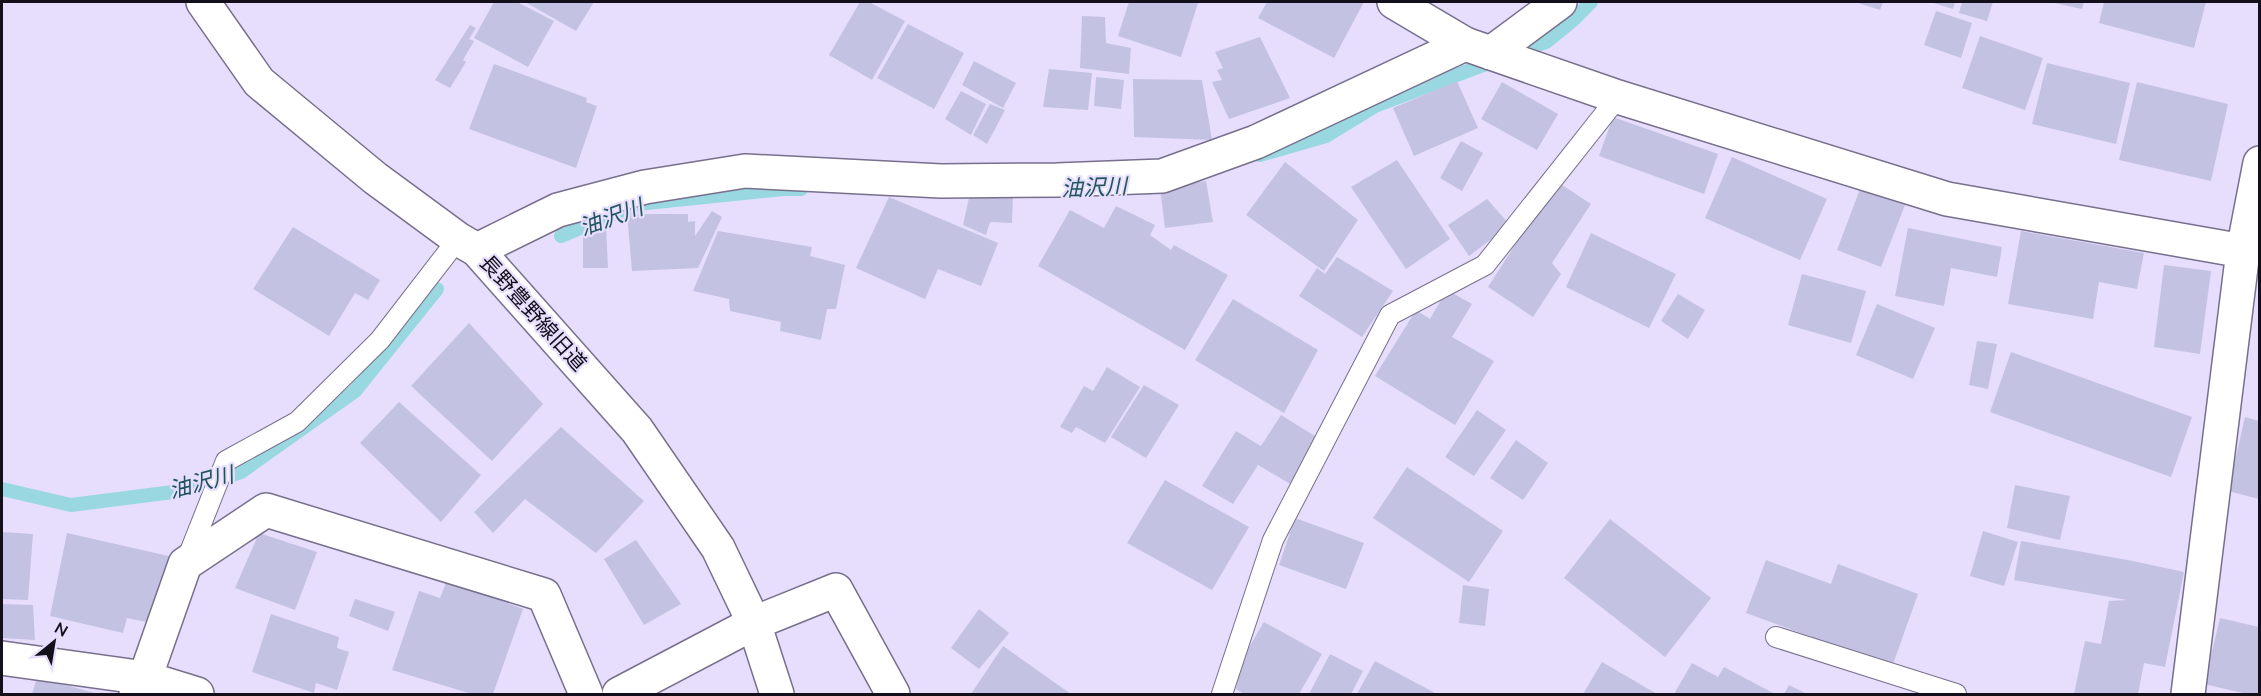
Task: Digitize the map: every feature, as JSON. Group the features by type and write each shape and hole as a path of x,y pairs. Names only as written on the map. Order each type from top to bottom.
{"street":[{"name":"長野豊野線旧道","path":"203,2 259,82 375,178 467,244 637,430 718,548 754,623 777,694"},
{"path":"1394,2 1489,52 1618,97 1947,199 2243,250"},
{"path":"467,244 558,210 645,187 745,171 941,180 1057,180 1162,176 1256,142 1373,89 1489,52 1560,2"},
{"path":"2188,694 2246,345 2243,250 2259,163"},
{"path":"141,686 185,564 266,510 544,595 586,694"},
{"path":"619,694 754,623 836,590 893,694"},
{"path":"2,658 141,686 198,694"}],"lane":[{"path":"1222,694 1273,540 1390,315 1485,265 1618,97"},
{"path":"185,564 226,461 297,422 380,340 467,244"},
{"path":"1776,637 1956,694"}],"building":[{"path":"494,2 517,2 554,21 528,67 474,38"},
{"path":"525,2 594,2 576,31"},
{"path":"860,2 869,2 905,21 872,80 829,55"},
{"path":"1129,2 1198,3 1181,57 1118,36"},
{"path":"1267,2 1364,2 1334,58 1258,18"},
{"path":"1855,2 1883,2 1880,10"},
{"path":"1930,2 1955,2 1953,9"},
{"path":"1962,2 1993,2 1987,21 1959,13"},
{"path":"2050,2 2084,2 2082,9"},
{"path":"2104,2 2206,2 2194,48 2099,23"},
{"path":"1936,11 1972,23 1961,58 1924,45"},
{"path":"1082,16 1105,17 1106,43 1131,48 1129,74 1080,68"},
{"path":"908,24 964,53 934,109 877,78"},
{"path":"470,25 476,28 469,39 474,41 463,60 466,62 450,88 435,80"},
{"path":"1980,36 2043,58 2025,110 1962,88"},
{"path":"1260,37 1290,98 1229,119 1212,82 1222,80 1217,70 1223,68 1215,52"},
{"path":"974,61 1016,83 1003,108 962,85"},
{"path":"2047,63 2130,83 2116,144 2032,124"},
{"path":"494,64 587,98 586,102 597,106 576,168 469,129"},
{"path":"1049,69 1092,73 1088,110 1043,107"},
{"path":"1096,77 1124,80 1121,109 1094,106"},
{"path":"1133,79 1202,80 1212,140 1134,137"},
{"path":"1457,81 1478,128 1414,156 1393,108"},
{"path":"1502,82 1558,114 1537,150 1481,119"},
{"path":"2137,82 2228,104 2211,181 2119,160"},
{"path":"961,91 986,104 971,135 945,119"},
{"path":"990,104 1005,110 987,144 973,135"},
{"path":"1613,117 1718,154 1704,194 1599,156"},
{"path":"1461,141 1483,153 1462,191 1440,178"},
{"path":"1732,157 1827,199 1800,260 1705,218"},
{"path":"1397,160 1450,239 1406,269 1351,187"},
{"path":"1285,162 1358,220 1324,271 1246,215"},
{"path":"1206,181 1213,222 1165,228 1160,188"},
{"path":"1556,181 1591,204 1552,263 1561,274 1533,317 1488,287"},
{"path":"1860,189 1905,205 1881,267 1837,250"},
{"path":"970,193 1013,193 1012,223 990,222 986,235 963,225"},
{"path":"889,197 998,243 981,286 938,269 925,299 856,268"},
{"path":"1487,199 1510,225 1469,256 1448,225"},
{"path":"1116,206 1155,225 1150,235 1171,250 1174,245 1228,275 1185,350 1038,266 1070,210 1104,228"},
{"path":"712,211 722,217 698,268 632,271 627,214 688,214 688,222 695,221 695,236"},
{"path":"606,226 608,268 583,268 583,229"},
{"path":"293,227 380,280 368,300 355,293 329,336 253,289"},
{"path":"1908,228 2002,247 1997,277 1951,268 1944,306 1895,296"},
{"path":"718,231 812,247 810,256 845,265 836,309 827,309 821,340 780,331 781,322 730,311 729,299 693,291"},
{"path":"2021,231 2144,253 2137,289 2099,282 2093,319 2008,304"},
{"path":"1591,233 1676,274 1649,328 1566,287"},
{"path":"1337,257 1393,291 1362,337 1299,296 1317,268 1325,274"},
{"path":"2164,265 2211,271 2200,354 2154,347"},
{"path":"1802,274 1866,291 1851,343 1788,325"},
{"path":"1447,290 1472,304 1452,337 1494,361 1455,425 1375,376 1416,310 1430,319"},
{"path":"1678,294 1705,310 1688,339 1661,321"},
{"path":"1233,299 1318,350 1284,413 1195,360"},
{"path":"1877,304 1935,328 1913,379 1856,355"},
{"path":"469,323 543,404 492,461 411,386"},
{"path":"1977,341 1997,344 1988,389 1969,385"},
{"path":"2011,352 2192,417 2171,477 1990,412"},
{"path":"1107,367 1140,387 1105,443 1076,427 1072,433 1060,427 1084,386 1093,391"},
{"path":"1144,385 1179,405 1146,458 1111,437"},
{"path":"399,402 481,475 441,522 360,443"},
{"path":"1477,410 1506,430 1474,476 1445,457"},
{"path":"1281,415 1318,438 1292,485 1258,465 1233,504 1202,486 1236,431 1261,446"},
{"path":"2245,417 2259,421 2259,499 2228,491"},
{"path":"561,427 644,501 596,553 525,499 493,533 474,512"},
{"path":"1516,440 1548,463 1523,500 1490,478"},
{"path":"1407,467 1503,531 1469,582 1373,518"},
{"path":"1165,480 1249,527 1212,590 1127,543"},
{"path":"2015,485 2070,496 2060,540 2007,528"},
{"path":"1295,518 1364,543 1346,589 1279,565"},
{"path":"1610,519 1711,598 1665,657 1564,578"},
{"path":"1983,531 2018,542 2004,586 1970,576"},
{"path":"2,532 33,534 28,600 2,599"},
{"path":"67,533 173,557 156,624 127,618 123,633 50,616"},
{"path":"259,533 317,552 295,610 235,588"},
{"path":"636,540 681,604 644,625 604,559"},
{"path":"2021,541 2184,572 2165,667 2144,663 2138,694 2074,694 2085,641 2101,644 2109,601 2127,600 2014,580"},
{"path":"1766,560 1831,584 1838,564 1918,594 1892,667 1746,613"},
{"path":"447,580 523,609 493,694 472,694 392,670 419,591 440,598"},
{"path":"1463,585 1489,589 1485,626 1459,623"},
{"path":"355,599 395,612 388,631 349,616"},
{"path":"2,604 33,605 35,640 2,638"},
{"path":"979,609 1009,633 979,669 951,648"},
{"path":"271,614 339,637 337,648 349,652 337,690 316,683 314,693 252,672"},
{"path":"2220,618 2259,627 2259,694 2247,694 2204,684"},
{"path":"1264,622 1322,654 1299,694 1244,694 1236,689 1242,659"},
{"path":"1003,646 1071,694 971,694"},
{"path":"1330,654 1363,671 1351,694 1309,694"},
{"path":"1375,661 1437,694 1357,694"},
{"path":"1602,662 1657,694 1583,694"},
{"path":"1692,663 1718,677 1724,667 1775,694 1674,694"},
{"path":"37,677 98,694 32,694"},
{"path":"1789,685 1807,694 1784,694"}],"waterway":[{"name":"油沢川","path":"1512,54 1546,42 1591,2"},
{"name":"油沢川","path":"1260,155 1326,136 1375,106 1494,61"},
{"name":"油沢川","path":"561,236 637,204 801,189"},
{"name":"油沢川","path":"2,489 71,505 181,491 241,472 355,391 437,289"}]}
